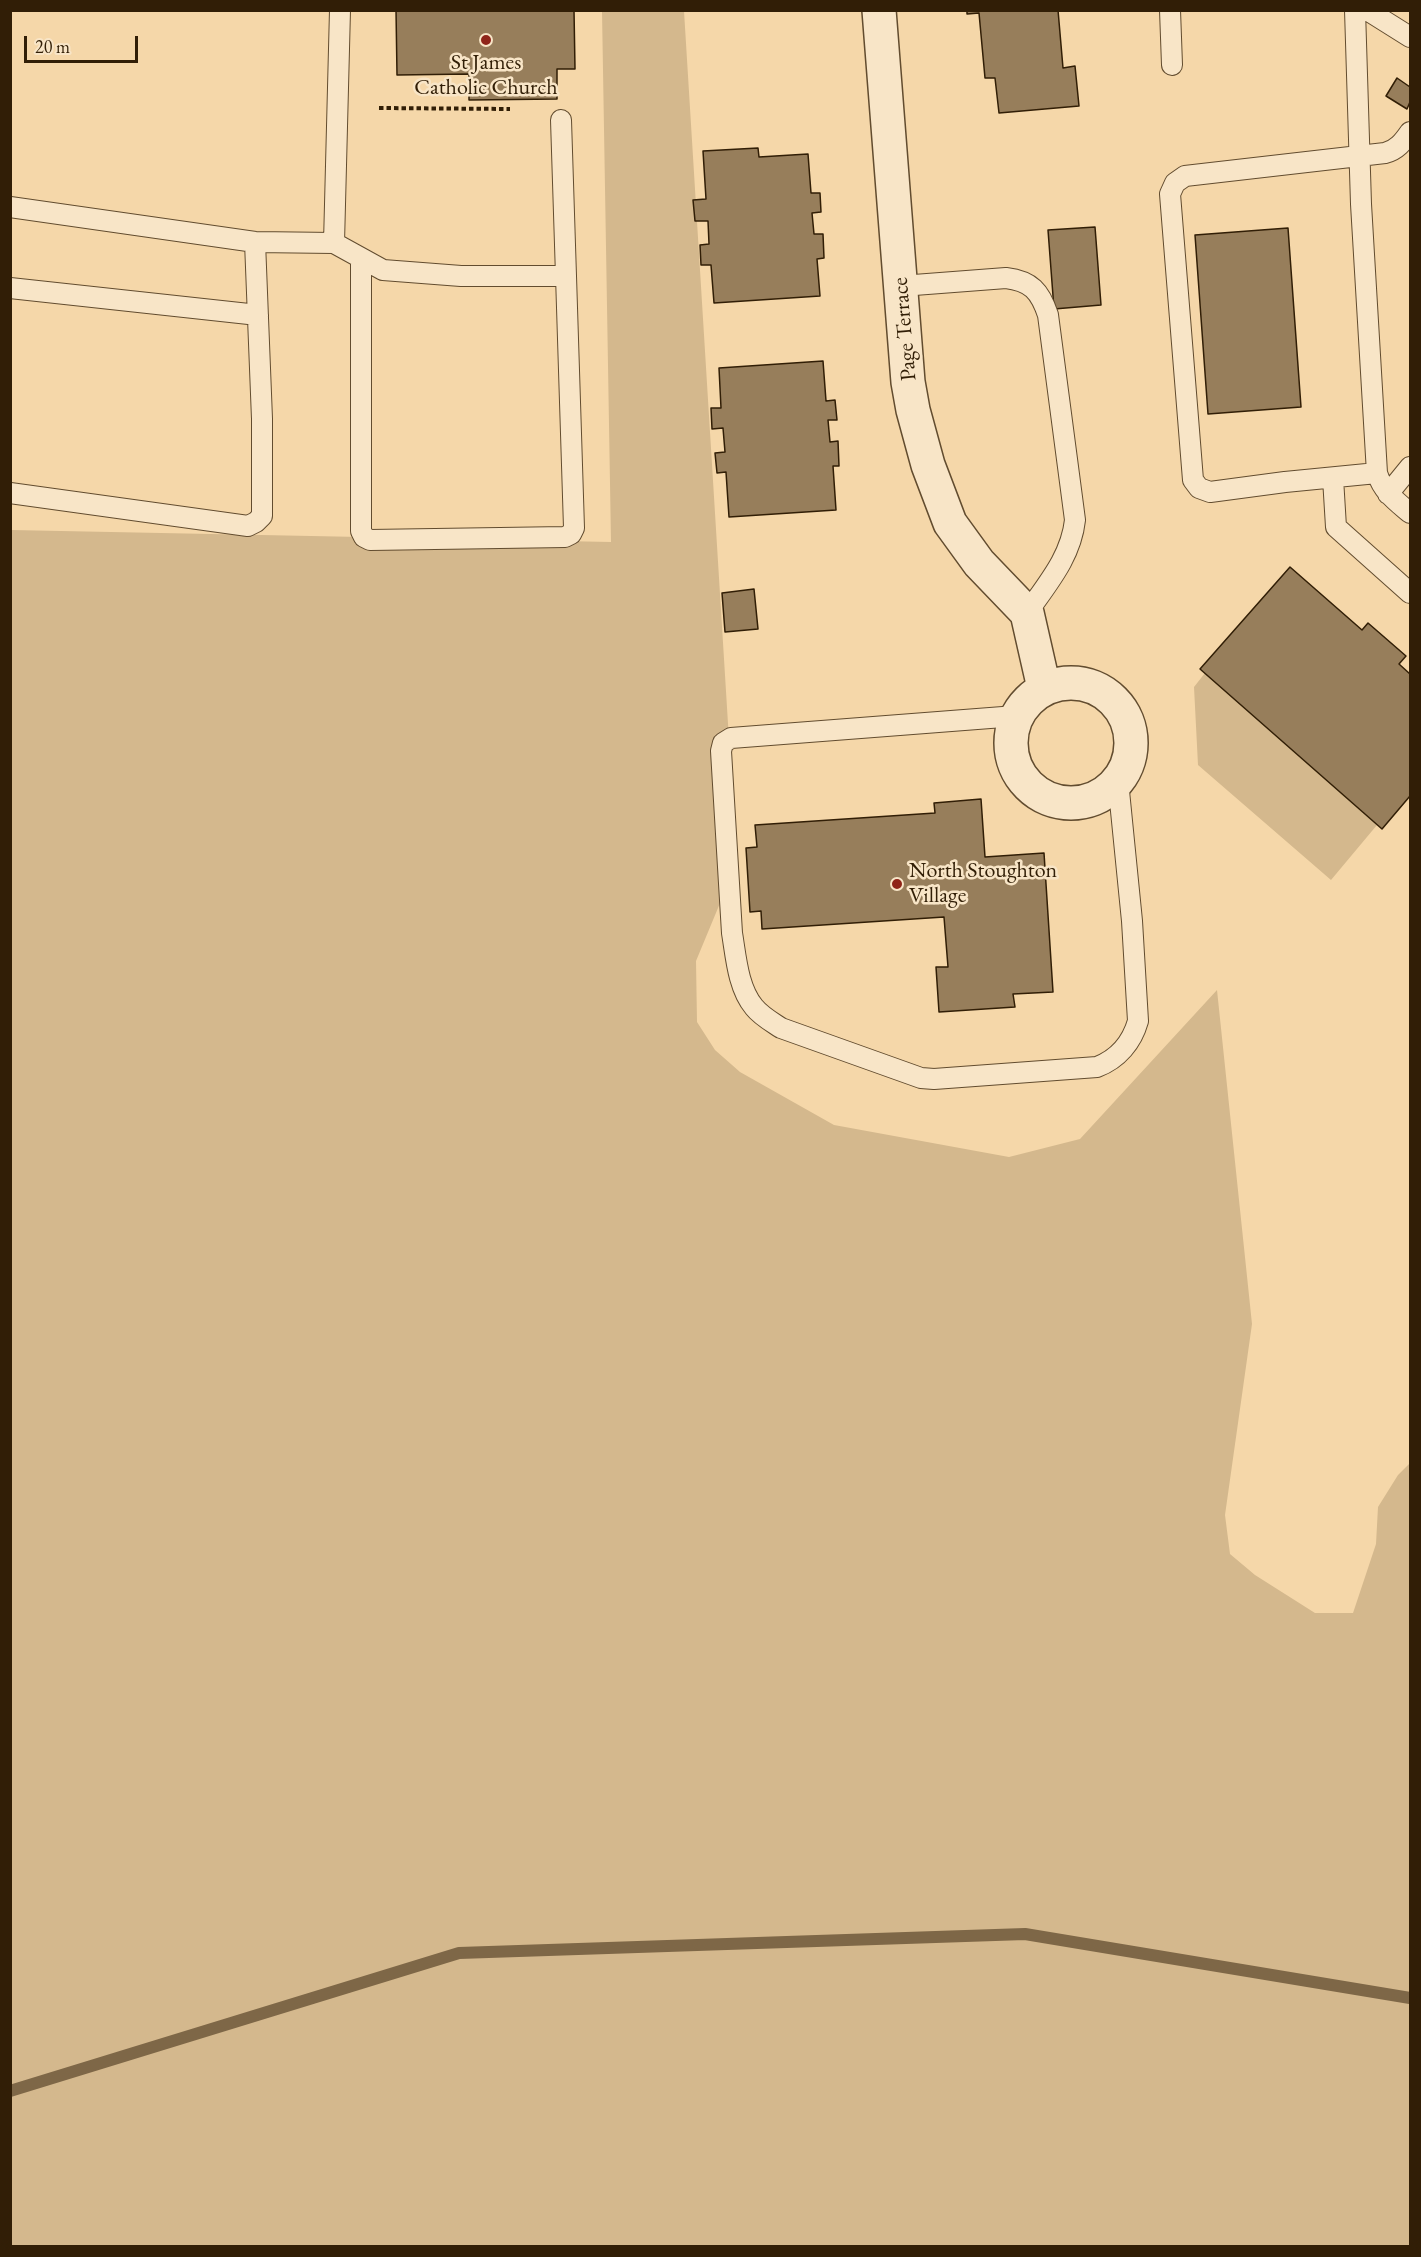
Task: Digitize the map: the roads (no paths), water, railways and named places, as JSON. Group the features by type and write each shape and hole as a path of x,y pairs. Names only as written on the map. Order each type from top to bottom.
{"street":[{"name":"Page Terrace","path":"879,10 908,382 913,410 937,492 950,523 979,563 1026,613"},
{"path":"1026,613 1044,688"},
{"path":"1064,682 1084,684 1103,691 1118,705 1128,723 1132,743 1128,763 1118,781 1103,794 1086,802 1066,804 1047,799 1030,789 1017,773 1011,755 1010,735 1016,716 1027,700 1044,688 1064,682"}],"lane":[{"path":"334,243 340,10"},
{"path":"1170,10 1172,65"},
{"path":"1356,10 1361,204 1377,473 1380,484 1388,494 1410,513"},
{"path":"1367,10 1410,37"},
{"path":"361,258 361,531 364,537 370,540 565,537 571,534 574,528 561,120"},
{"path":"1377,473 1210,492 1199,488 1193,480 1170,194 1175,183 1185,176 1393,151 1410,132"},
{"path":"10,207 255,242 334,243 383,270 461,276 566,276"},
{"path":"10,493 248,526 262,516 262,419 255,242"},
{"path":"901,286 1006,278 1022,280 1034,289 1044,302 1048,315 1075,520 1073,538 1065,557 1026,613"},
{"path":"10,288 258,315"},
{"path":"1388,494 1410,467"},
{"path":"1333,478 1336,527 1410,593"},
{"path":"1016,716 731,738 723,743 721,751 731,922 736,957 753,1007 781,1028 921,1078 1097,1067 1107,1063 1117,1056 1135,1033 1138,1021 1132,921 1118,781"}],"waterway":[{"path":"10,2091 459,1953 1025,1934 1410,1998"}],"place":[{"name":"St James Catholic Church","path":"486,40"},
{"name":"North Stoughton Village","path":"897,884"}]}
